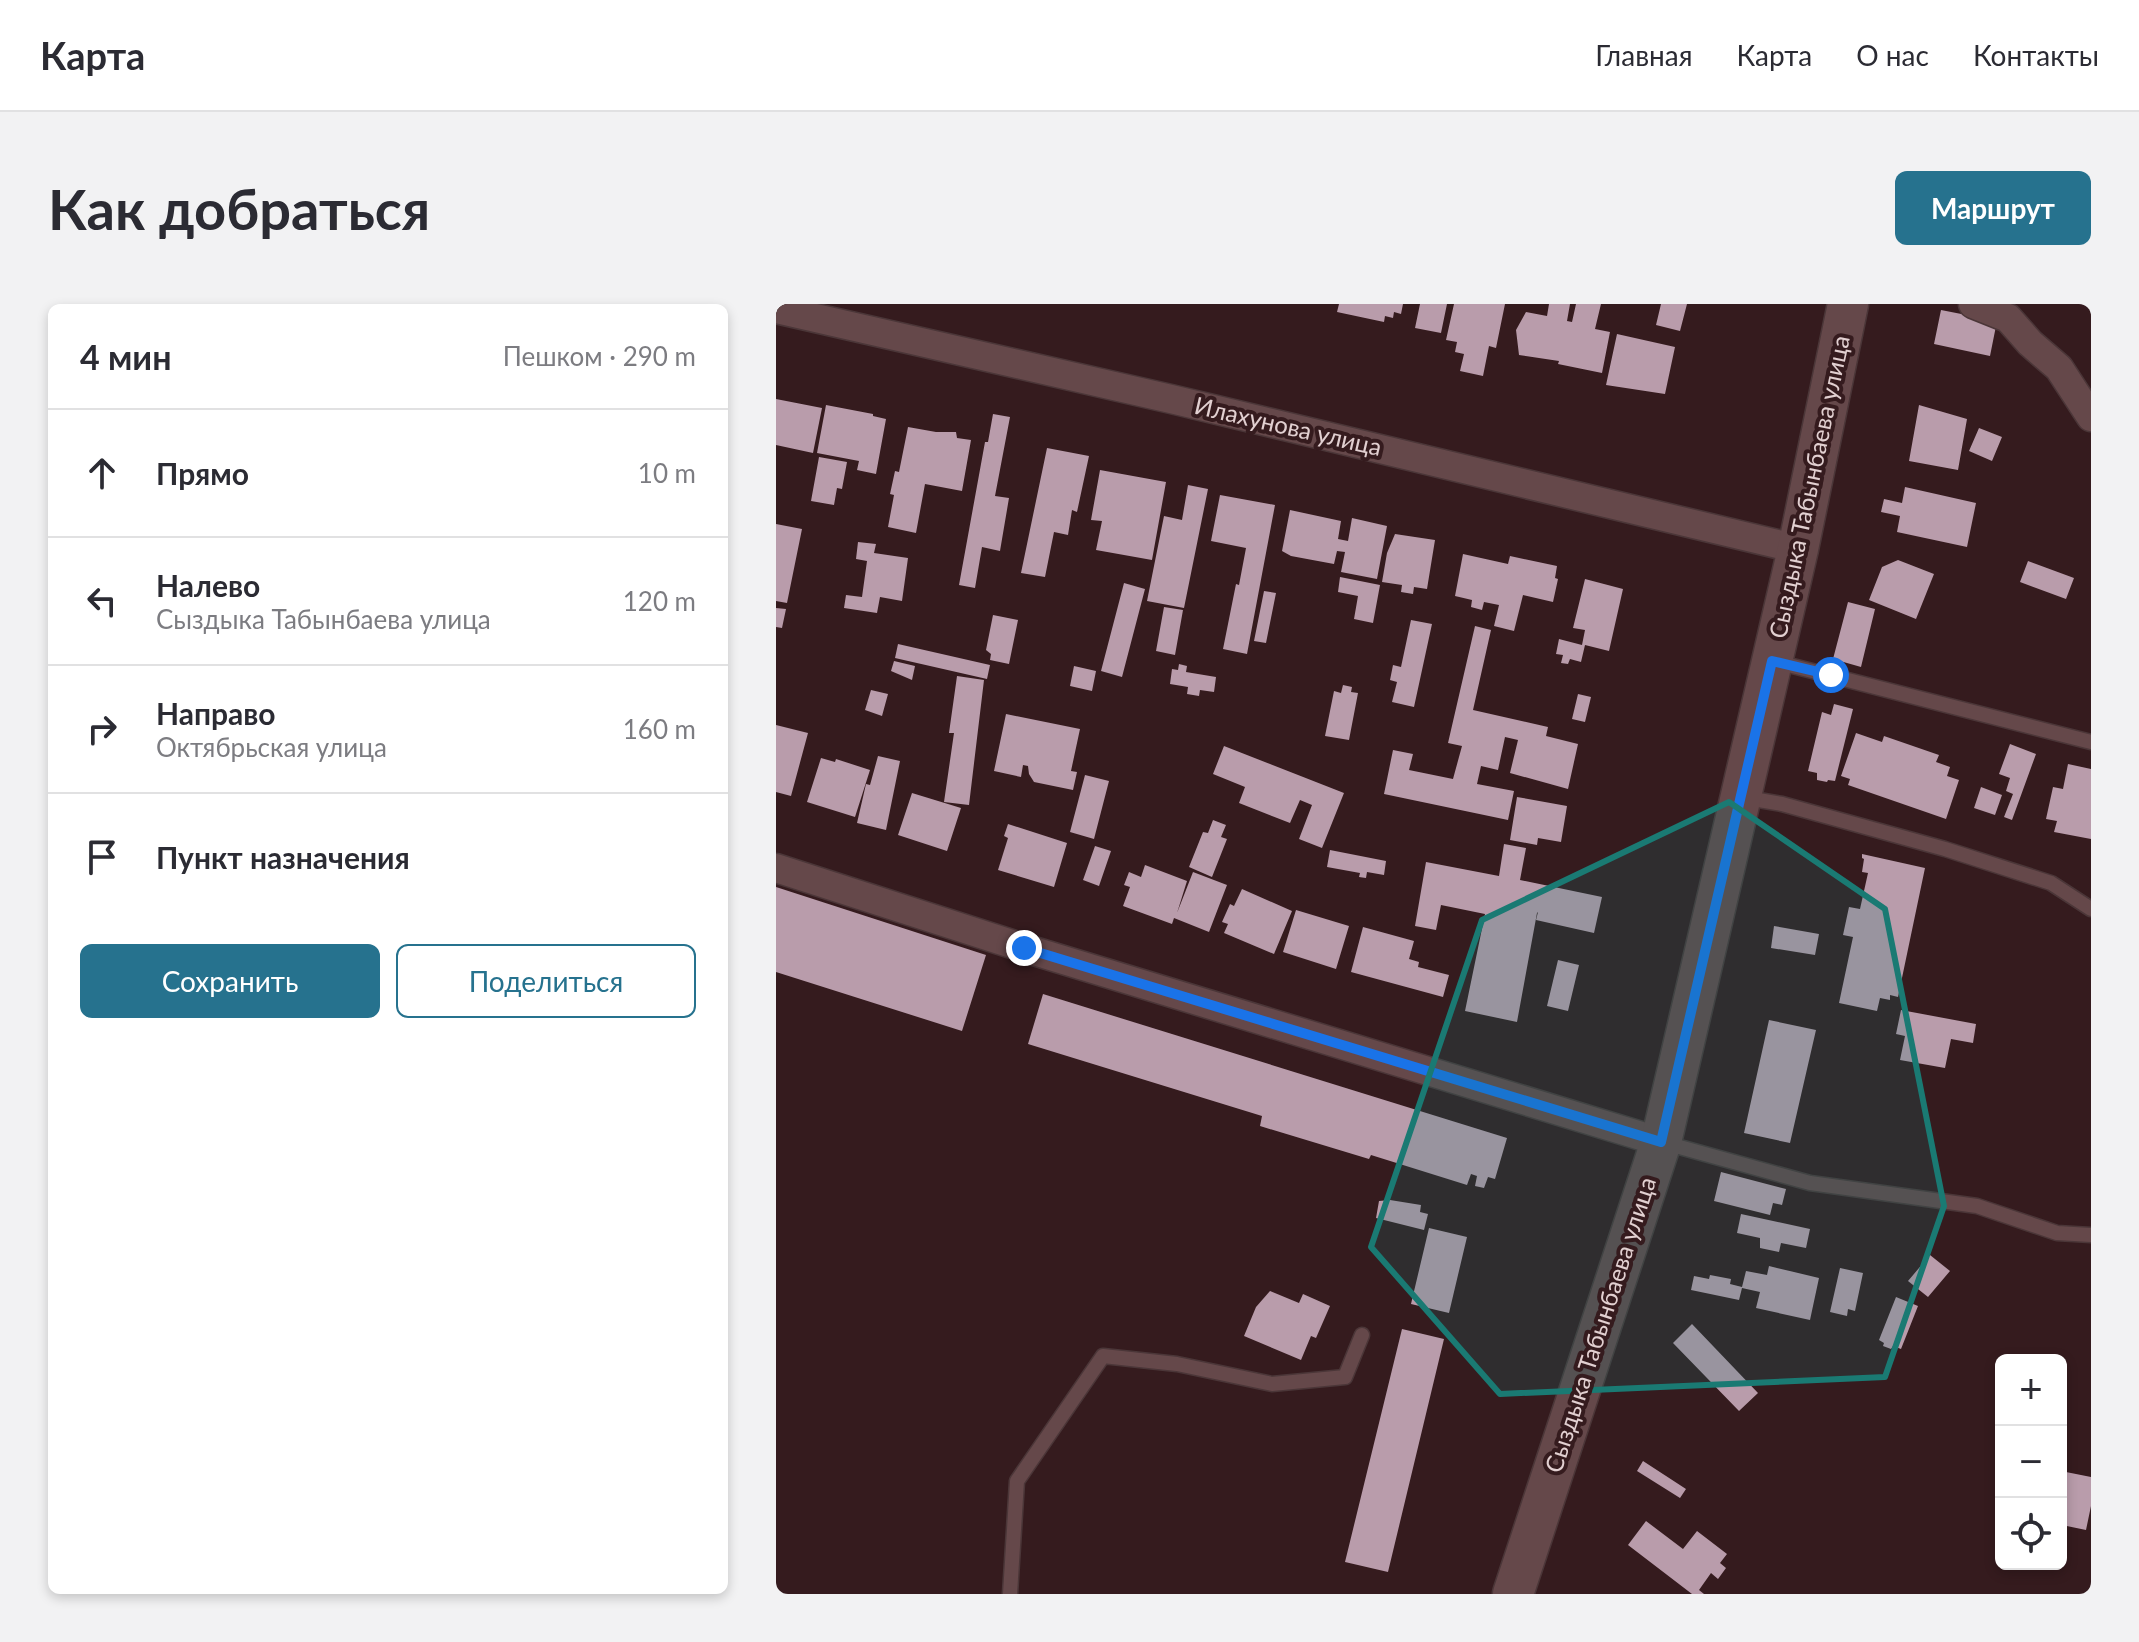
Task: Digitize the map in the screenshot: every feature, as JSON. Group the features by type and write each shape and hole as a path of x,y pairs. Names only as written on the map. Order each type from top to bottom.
{"street":[{"name":"Сыздыка Табынбаева улица","path":"1513,1594 1661,1142 1798,549 1848,304"},
{"path":"1973,304 2008,318 2030,343 2059,368 2091,417"},
{"name":"Илахунова улица","path":"776,309 1187,403 1798,549"},
{"path":"776,868 1024,948 1661,1142"}],"lane":[{"path":"1772,661 2091,742"},
{"path":"1741,797 1782,804 1945,849 2051,883 2091,909"},
{"path":"1661,1142 1810,1183 1977,1206 2057,1233 2091,1235"},
{"path":"1010,1594 1017,1481 1103,1356 1177,1364 1272,1384 1345,1377 1362,1335"}],"highlighted area":[{"path":"1729,802 1885,909 1944,1206 1885,1377 1500,1394 1371,1247 1482,920"}],"building":[{"path":"1339,304 1403,304 1401,314 1394,312 1393,318 1385,316 1384,322 1337,312"},
{"path":"1420,304 1447,304 1441,333 1415,328"},
{"path":"1454,304 1505,304 1496,348 1489,346 1483,376 1460,371 1464,354 1455,352 1457,342 1446,340"},
{"path":"1549,304 1570,304 1567,321 1572,322 1576,304 1601,304 1595,329 1610,332 1602,373 1558,364 1559,361 1519,355 1516,330 1526,312 1547,316"},
{"path":"1661,304 1687,304 1680,331 1656,325"},
{"path":"1941,310 1997,321 1990,356 1934,344"},
{"path":"1617,334 1675,347 1665,394 1606,385"},
{"path":"776,399 822,408 813,453 776,445"},
{"path":"826,405 886,419 876,474 857,470 859,461 817,453"},
{"path":"1919,405 1967,419 1958,470 1909,461"},
{"path":"993,414 1010,417 995,496 1009,498 1000,551 982,547 975,588 959,585"},
{"path":"908,427 956,432 957,438 971,440 962,491 925,484 916,533 888,527 894,495 890,494 895,471 899,472"},
{"path":"1979,428 2002,437 1992,461 1969,451"},
{"path":"1047,448 1089,456 1077,512 1072,510 1068,535 1054,532 1045,577 1021,573"},
{"path":"819,457 847,462 842,489 837,488 834,505 811,501"},
{"path":"1100,470 1166,482 1152,560 1096,550 1102,521 1091,520"},
{"path":"1188,485 1208,489 1184,608 1147,601 1164,516 1182,520"},
{"path":"1905,487 1976,503 1967,547 1897,532 1900,516 1881,512 1884,499 1902,503"},
{"path":"1220,495 1275,505 1247,654 1223,649 1246,548 1211,541"},
{"path":"1290,510 1341,521 1338,539 1348,541 1352,518 1387,526 1377,579 1341,572 1345,552 1337,551 1334,564 1291,556 1282,551"},
{"path":"776,524 802,529 787,603 776,601"},
{"path":"1395,534 1435,540 1427,589 1414,587 1413,594 1401,592 1402,585 1382,582 1387,553"},
{"path":"858,542 876,544 874,553 908,558 902,601 880,597 877,613 844,608 846,595 862,597 867,561 856,559"},
{"path":"1463,554 1508,564 1510,556 1557,566 1555,578 1558,579 1553,602 1523,595 1514,631 1494,626 1499,605 1484,602 1482,610 1471,607 1472,600 1455,596"},
{"path":"1898,560 1934,574 1916,619 1869,600 1882,567"},
{"path":"2028,561 2074,578 2066,599 2020,582"},
{"path":"1340,577 1380,585 1373,623 1354,619 1358,596 1338,592"},
{"path":"1585,579 1623,589 1609,651 1585,645 1581,662 1570,659 1568,664 1561,663 1563,655 1556,654 1559,639 1582,645 1585,630 1573,628"},
{"path":"1124,583 1145,589 1122,677 1101,671"},
{"path":"1264,591 1276,593 1266,643 1254,641"},
{"path":"1848,602 1875,609 1861,667 1833,659"},
{"path":"1164,607 1183,610 1175,655 1156,651"},
{"path":"776,608 786,609 782,628 776,627"},
{"path":"993,615 1018,620 1009,664 990,660 991,654 986,650"},
{"path":"1411,620 1432,624 1414,707 1392,702 1397,682 1390,680 1393,665 1401,667"},
{"path":"1475,626 1491,630 1473,710 1548,727 1546,736 1578,744 1568,789 1510,773 1518,740 1505,737 1498,770 1481,766 1477,784 1514,791 1508,820 1384,794 1393,750 1413,754 1409,770 1453,779 1462,746 1448,743"},
{"path":"898,644 990,665 987,679 895,658"},
{"path":"894,661 915,666 912,680 891,671"},
{"path":"1179,664 1187,666 1186,672 1216,677 1214,692 1200,690 1199,696 1187,694 1188,687 1170,684 1172,669 1178,670"},
{"path":"1074,666 1096,671 1092,691 1070,686"},
{"path":"957,676 984,680 969,805 944,802 954,733 949,733"},
{"path":"1343,685 1352,687 1351,692 1358,693 1349,740 1325,736 1334,691 1341,693"},
{"path":"871,690 888,694 882,716 865,710"},
{"path":"1578,694 1591,697 1585,722 1572,719"},
{"path":"1834,704 1853,709 1835,781 1827,782 1817,780 1817,773 1808,771 1822,712 1831,715"},
{"path":"1006,714 1080,729 1071,771 1077,772 1073,790 1034,782 1028,766 1023,765 1021,777 994,771"},
{"path":"776,725 808,733 791,796 776,792"},
{"path":"1856,733 1882,742 1884,736 1939,755 1936,762 1950,767 1947,776 1959,780 1946,819 1848,785 1850,779 1841,776"},
{"path":"2010,744 2036,754 2012,820 2004,817 2013,794 2006,791 2010,778 1999,774"},
{"path":"1224,746 1344,793 1322,848 1299,839 1312,805 1300,800 1290,823 1239,803 1245,787 1213,774"},
{"path":"878,756 900,761 886,830 857,823 866,784 870,785"},
{"path":"821,758 835,762 836,759 870,770 855,817 807,802"},
{"path":"2068,764 2091,769 2091,839 2054,832 2057,821 2046,819 2053,787 2063,789"},
{"path":"1085,775 1109,781 1094,839 1070,832"},
{"path":"1981,787 2002,795 1995,815 1974,808"},
{"path":"912,793 961,808 947,851 898,835"},
{"path":"1517,797 1567,806 1561,842 1538,838 1537,845 1510,840"},
{"path":"1213,820 1226,825 1221,837 1227,839 1212,877 1189,867 1203,832 1208,833"},
{"path":"1008,824 1067,843 1054,887 998,870 1008,838 1004,836"},
{"path":"1504,844 1526,848 1520,880 1602,897 1594,933 1536,920 1537,913 1517,1022 1465,1011 1485,914 1441,905 1436,930 1415,926 1426,862 1499,876"},
{"path":"1095,846 1111,851 1099,886 1083,880"},
{"path":"1330,850 1386,861 1384,875 1367,872 1366,878 1359,877 1360,873 1327,867"},
{"path":"1862,854 1925,868 1898,997 1890,995 1890,1000 1880,998 1877,1011 1839,1003 1853,937 1843,935 1849,907 1860,909 1868,873 1862,872"},
{"path":"1145,865 1187,881 1177,913 1193,872 1227,885 1209,932 1174,918 1172,924 1123,906 1130,887 1124,885 1129,872 1141,877"},
{"path":"776,887 986,955 962,1031 776,972"},
{"path":"1242,889 1292,911 1274,954 1224,933 1228,924 1222,922 1230,904 1234,906"},
{"path":"1296,910 1349,926 1336,969 1283,952"},
{"path":"1774,926 1819,934 1815,955 1771,948"},
{"path":"1363,927 1414,941 1409,959 1419,962 1418,967 1449,975 1443,997 1351,972"},
{"path":"1558,960 1579,965 1568,1011 1547,1006"},
{"path":"1043,994 1507,1138 1495,1179 1488,1177 1484,1188 1475,1186 1477,1176 1471,1174 1467,1185 1371,1155 1369,1159 1260,1126 1262,1116 1028,1044"},
{"path":"1901,1010 1976,1024 1973,1043 1951,1039 1945,1068 1900,1060 1905,1036 1896,1034"},
{"path":"1769,1020 1816,1030 1790,1143 1744,1133"},
{"path":"1721,1172 1786,1189 1782,1205 1773,1203 1770,1215 1714,1201"},
{"path":"1379,1201 1421,1205 1420,1212 1428,1214 1424,1230 1376,1218"},
{"path":"1741,1214 1810,1229 1806,1248 1781,1243 1779,1252 1760,1248 1760,1238 1737,1233"},
{"path":"1429,1228 1467,1237 1449,1313 1411,1304"},
{"path":"1930,1255 1950,1271 1928,1297 1908,1281"},
{"path":"1769,1266 1819,1278 1810,1320 1756,1308 1760,1292 1742,1288 1739,1300 1691,1290 1694,1276 1731,1279 1730,1284 1742,1287 1746,1271 1767,1275"},
{"path":"1840,1268 1863,1273 1855,1311 1848,1309 1847,1316 1830,1312"},
{"path":"1270,1291 1299,1303 1303,1294 1330,1306 1316,1338 1311,1336 1301,1360 1244,1336 1256,1307"},
{"path":"1896,1297 1918,1306 1901,1349 1893,1346 1891,1349 1879,1340"},
{"path":"1692,1324 1758,1393 1739,1411 1673,1343"},
{"path":"1402,1329 1444,1339 1388,1572 1345,1562"},
{"path":"1643,1461 1686,1489 1680,1498 1637,1471"},
{"path":"2067,1472 2091,1477 2091,1506 2086,1530 2067,1526"},
{"path":"1646,1521 1683,1549 1697,1531 1727,1554 1720,1563 1726,1568 1718,1579 1711,1573 1699,1590 1704,1594 1692,1594 1628,1545"}],"route":[{"path":"1024,948 1661,1142 1772,661 1831,675"}]}
